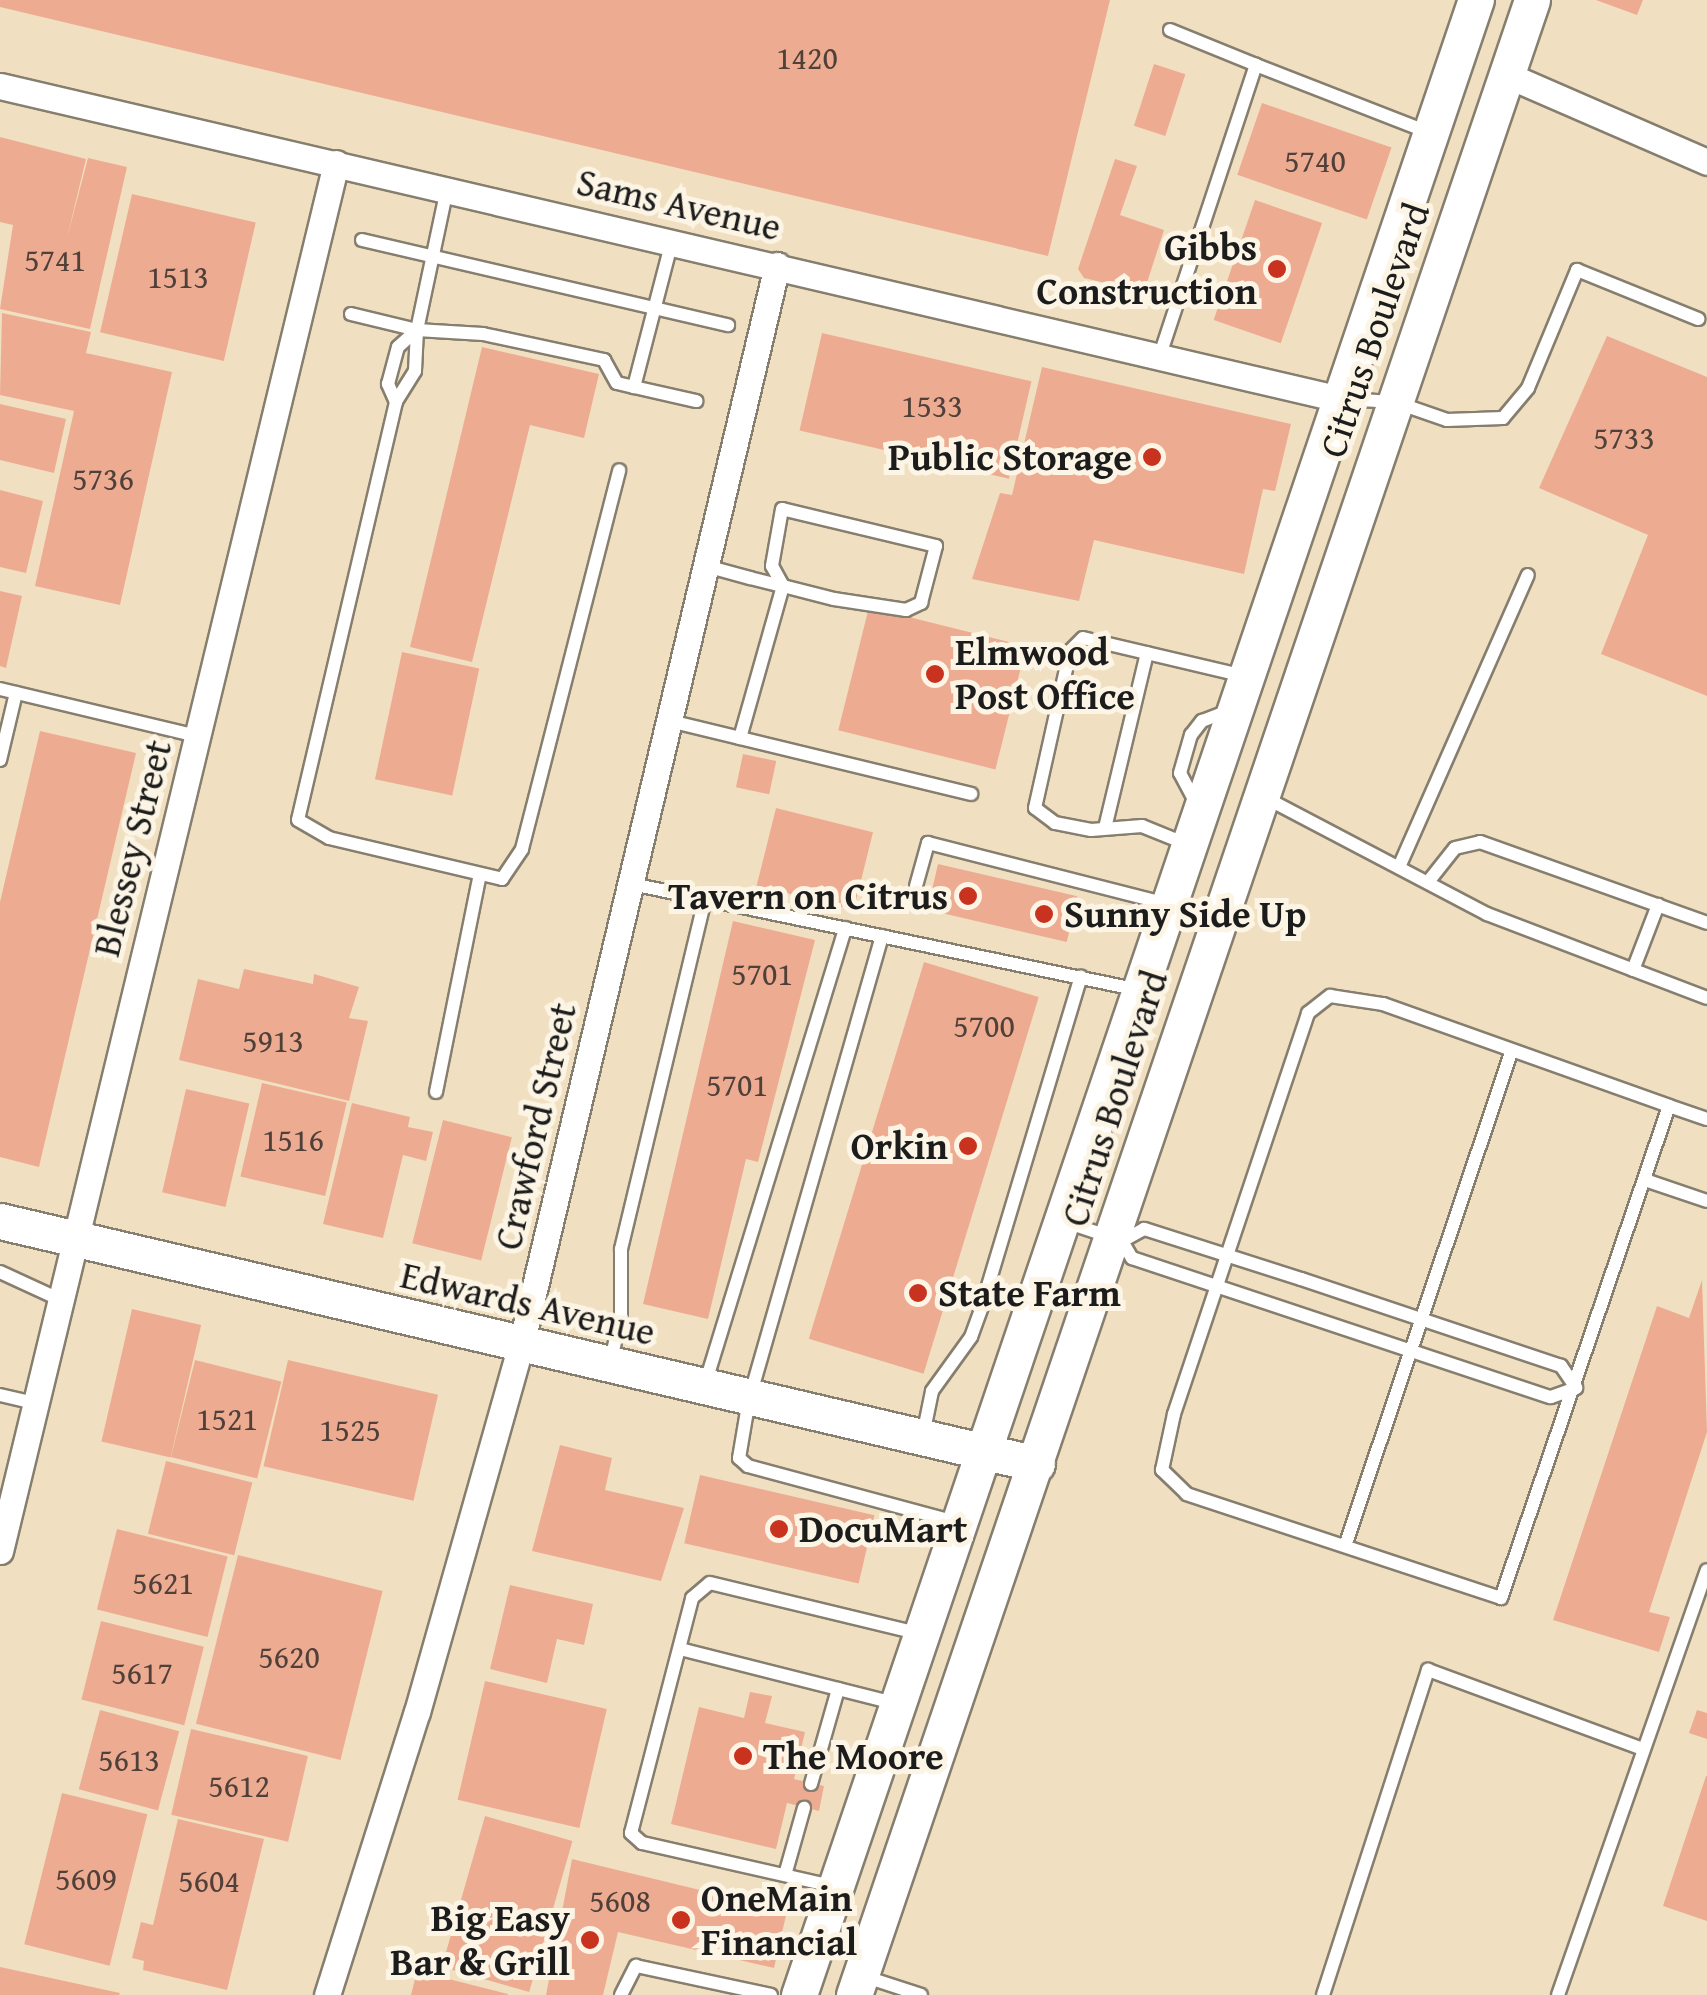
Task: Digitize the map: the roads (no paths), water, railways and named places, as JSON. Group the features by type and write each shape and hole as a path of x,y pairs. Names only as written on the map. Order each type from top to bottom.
{"street":[{"name":"Citrus Boulevard","path":"799,1995 1476,0"},
{"name":"Citrus Boulevard","path":"857,1985 1117,1239 1259,794 1532,0"},
{"path":"1507,76 1707,162"},
{"name":"Sams Avenue","path":"0,86 1340,399"},
{"name":"Blessey Street","path":"0,1551 4,1517 36,1403 336,163"},
{"name":"Crawford Street","path":"327,1995 417,1712 521,1345 777,265"},
{"path":"1306,658 1304,624 1345,496 1337,483 1316,472"},
{"path":"1242,692 1256,704 1246,747 1246,780 1259,794"},
{"name":"Edwards Avenue","path":"0,1221 1037,1464"}],"lane":[{"path":"1170,30 1433,134"},
{"path":"1158,358 1256,66"},
{"path":"447,189 416,330 416,371 396,402 298,820 329,838 502,878 522,849 619,470"},
{"path":"362,240 728,326"},
{"path":"634,387 672,240"},
{"path":"1340,399 1394,402 1447,420 1503,418 1528,388 1577,270 1698,319"},
{"path":"351,314 416,330 483,334 604,360 617,383 696,400"},
{"path":"396,402 388,384 398,346 416,330"},
{"path":"706,566 783,586 906,610 921,604 936,546 782,509 772,566 783,586 740,738"},
{"path":"1400,867 1528,575"},
{"path":"1189,847 1158,828 1055,823 1035,808 1070,651 1083,638 1147,653 1242,692"},
{"path":"1105,828 1147,653"},
{"path":"0,689 197,736"},
{"path":"0,760 16,693"},
{"path":"670,721 970,794"},
{"path":"1259,794 1487,914 1707,998"},
{"path":"916,886 928,842 1170,904"},
{"path":"1428,882 1455,848 1480,842 1707,922"},
{"path":"436,1092 480,874"},
{"path":"632,884 1142,990"},
{"path":"610,1366 621,1315 621,1249 706,900"},
{"path":"1633,970 1658,905"},
{"path":"704,1388 845,928"},
{"path":"882,936 750,1399 740,1458 748,1466 960,1523"},
{"path":"922,1438 932,1392 970,1337 982,1306 1082,977"},
{"path":"1669,1106 1576,1388 1501,1598 1187,1494 1162,1470 1227,1255 1308,1013 1330,996 1383,1004 1707,1119"},
{"path":"1344,1546 1512,1050"},
{"path":"1645,1180 1707,1200"},
{"path":"1063,1222 1117,1239 1132,1258 1550,1397 1576,1388"},
{"path":"1117,1239 1144,1229 1227,1255 1561,1366 1576,1388"},
{"path":"0,1272 61,1300"},
{"path":"0,1395 36,1403"},
{"path":"1558,1995 1707,1570"},
{"path":"838,1888 642,1843 631,1833 692,1598 710,1583 923,1634"},
{"path":"680,1650 900,1705"},
{"path":"1323,1995 1428,1670 1643,1749"},
{"path":"811,1784 838,1689"},
{"path":"785,1875 804,1808"},
{"path":"621,1995 636,1966 771,1995"},
{"path":"857,1985 921,1995"}],"place":[{"name":"Gibbs Construction","path":"1277,269"},
{"name":"Public Storage","path":"1152,457"},
{"name":"Elmwood Post Office","path":"935,674"},
{"name":"Tavern on Citrus","path":"968,896"},
{"name":"Sunny Side Up","path":"1044,914"},
{"name":"Orkin","path":"968,1146"},
{"name":"State Farm","path":"918,1293"},
{"name":"DocuMart","path":"779,1529"},
{"name":"The Moore","path":"743,1756"},
{"name":"OneMain Financial","path":"681,1920"},
{"name":"Big Easy Bar & Grill","path":"590,1940"}]}
